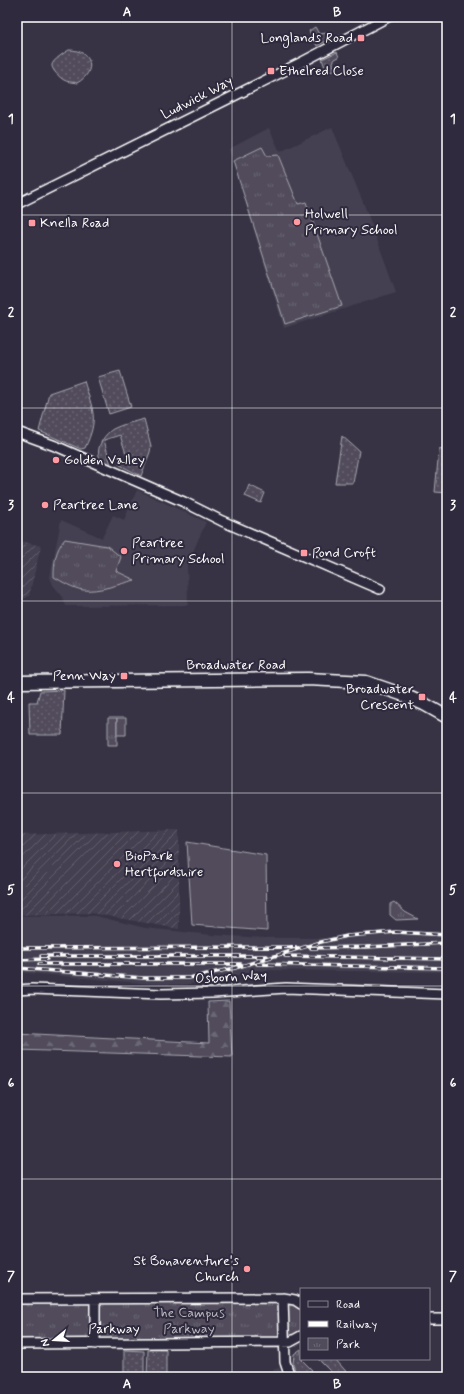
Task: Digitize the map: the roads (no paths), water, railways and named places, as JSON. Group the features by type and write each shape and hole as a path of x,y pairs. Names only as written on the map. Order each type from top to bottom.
{"main road":[{"name":"Broadwater Road","path":"17,682 308,679 366,682 413,700 447,717"}],"street":[{"name":"Ludwick Way","path":"17,204 296,65 388,17"},
{"path":"17,432 58,447 184,502 222,521 380,589"},
{"name":"Osborn Way","path":"17,990 32,989 161,994 213,993 286,988 447,994"},
{"path":"283,1298 285,1362 290,1377"},
{"path":"17,1299 283,1298 295,1300 300,1303"},
{"path":"95,1299 95,1344"},
{"path":"430,1319 447,1319"},
{"name":"Parkway","path":"17,1344 284,1342 296,1340 300,1337"}],"railway":[{"path":"17,968 143,978 189,978 235,968 321,942 347,936 396,932 447,935"},
{"path":"311,948 447,943"},
{"path":"17,948 295,947"},
{"path":"41,956 267,956"},
{"path":"285,956 447,959"},
{"path":"17,960 47,959"},
{"path":"39,964 241,964"},
{"path":"257,964 447,968"}],"place":[{"name":"Longlands Road","path":"361,38"},
{"name":"Ethelred Close","path":"271,71"},
{"name":"Holwell Primary School","path":"297,222"},
{"name":"Knella Road","path":"32,223"},
{"name":"Golden Valley","path":"56,460"},
{"name":"Peartree Lane","path":"45,505"},
{"name":"Peartree Primary School","path":"124,551"},
{"name":"Pond Croft","path":"304,553"},
{"name":"Penn Way","path":"124,676"},
{"name":"Broadwater Crescent","path":"422,697"},
{"name":"BioPark Hertfordshire","path":"117,864"},
{"name":"St Bonaventure's Church","path":"247,1269"}],"park label":[{"name":"The Campus Parkway","path":"189,1322"}]}
